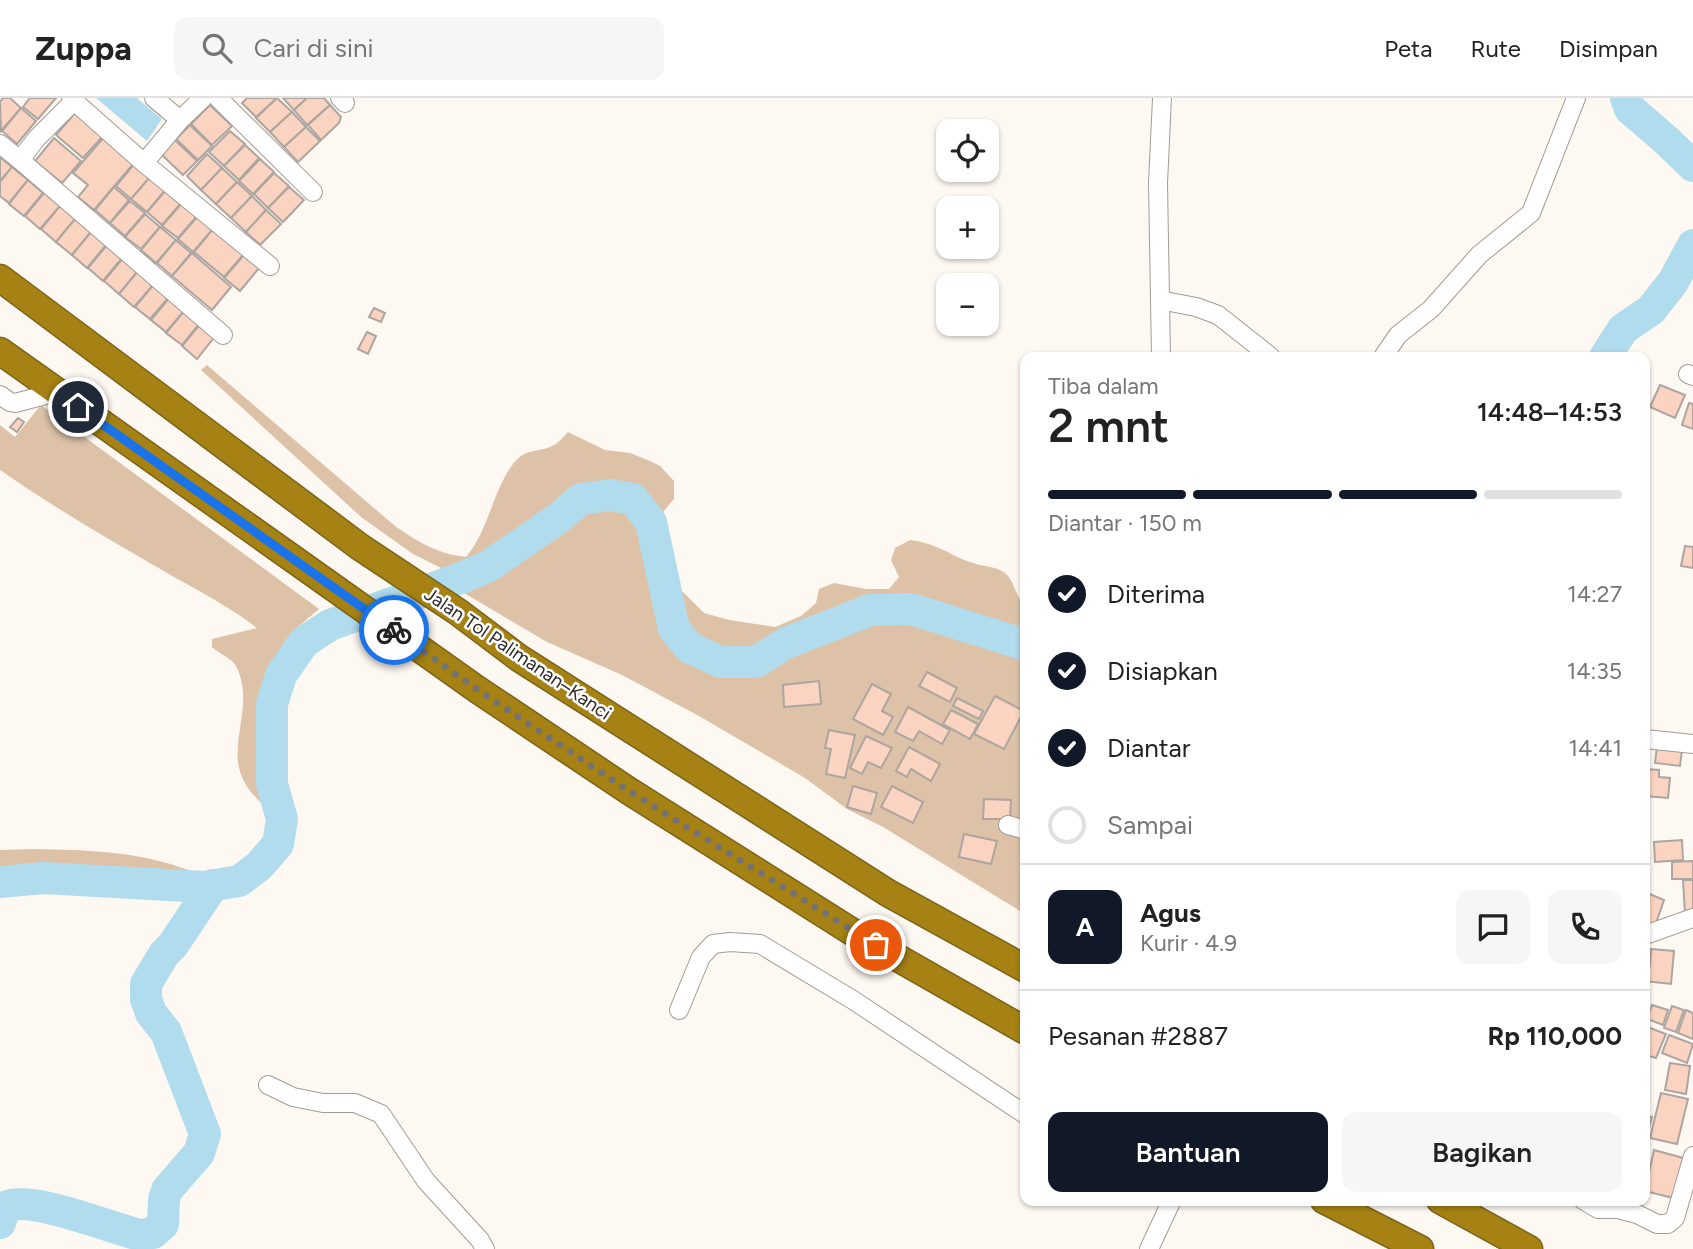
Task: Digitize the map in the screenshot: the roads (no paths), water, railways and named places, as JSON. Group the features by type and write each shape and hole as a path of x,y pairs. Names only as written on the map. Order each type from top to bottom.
{"highway":[{"name":"Jalan Tol Palimanan–Kanci","path":"0,278 360,547 458,612 519,658 865,878 1020,966"},
{"path":"0,351 478,690 629,791 854,933 1020,1028"},
{"path":"1336,1206 1420,1249"},
{"path":"1451,1206 1529,1249"}],"street":[{"path":"155,98 180,120"},
{"path":"144,163 180,120 203,98"},
{"path":"218,98 313,192"},
{"path":"1161,352 1158,183 1162,98"},
{"path":"1386,352 1398,335 1431,309 1479,255 1531,213 1576,98"},
{"path":"20,160 73,99 144,163 270,266"},
{"path":"0,144 223,335"},
{"path":"1160,300 1196,307 1217,315 1265,352"},
{"path":"0,395 15,403 57,392"},
{"path":"1650,739 1693,744"},
{"path":"1650,933 1693,918"},
{"path":"679,1010 701,957 713,944 760,944 853,1000 1020,1111"},
{"path":"268,1085 293,1097 323,1103 355,1103 381,1114 426,1181 480,1240 485,1249"},
{"path":"1593,1206 1598,1209 1618,1209 1637,1214 1657,1224 1668,1224 1675,1218 1693,1156"},
{"path":"1149,1249 1163,1206"}],"water":[{"path":"96,98 137,98 162,119 147,141"}],"waterway":[{"path":"1626,98 1630,109 1693,166"},
{"path":"1608,352 1623,329 1651,310 1673,282 1693,245"},
{"path":"0,882 43,878 204,887 239,881 259,866 278,844 282,819 272,784 272,704 281,675 304,642 330,625 489,566 560,517 581,499 610,495 633,499 651,522 674,629 690,648 721,662 756,662 786,643 870,610 911,609 1020,643"},
{"path":"0,1223 5,1207 17,1204 51,1208 140,1235 153,1233 163,1224 167,1190 199,1153 205,1134 166,1032 151,1013 146,999 146,984 213,885"}]}
